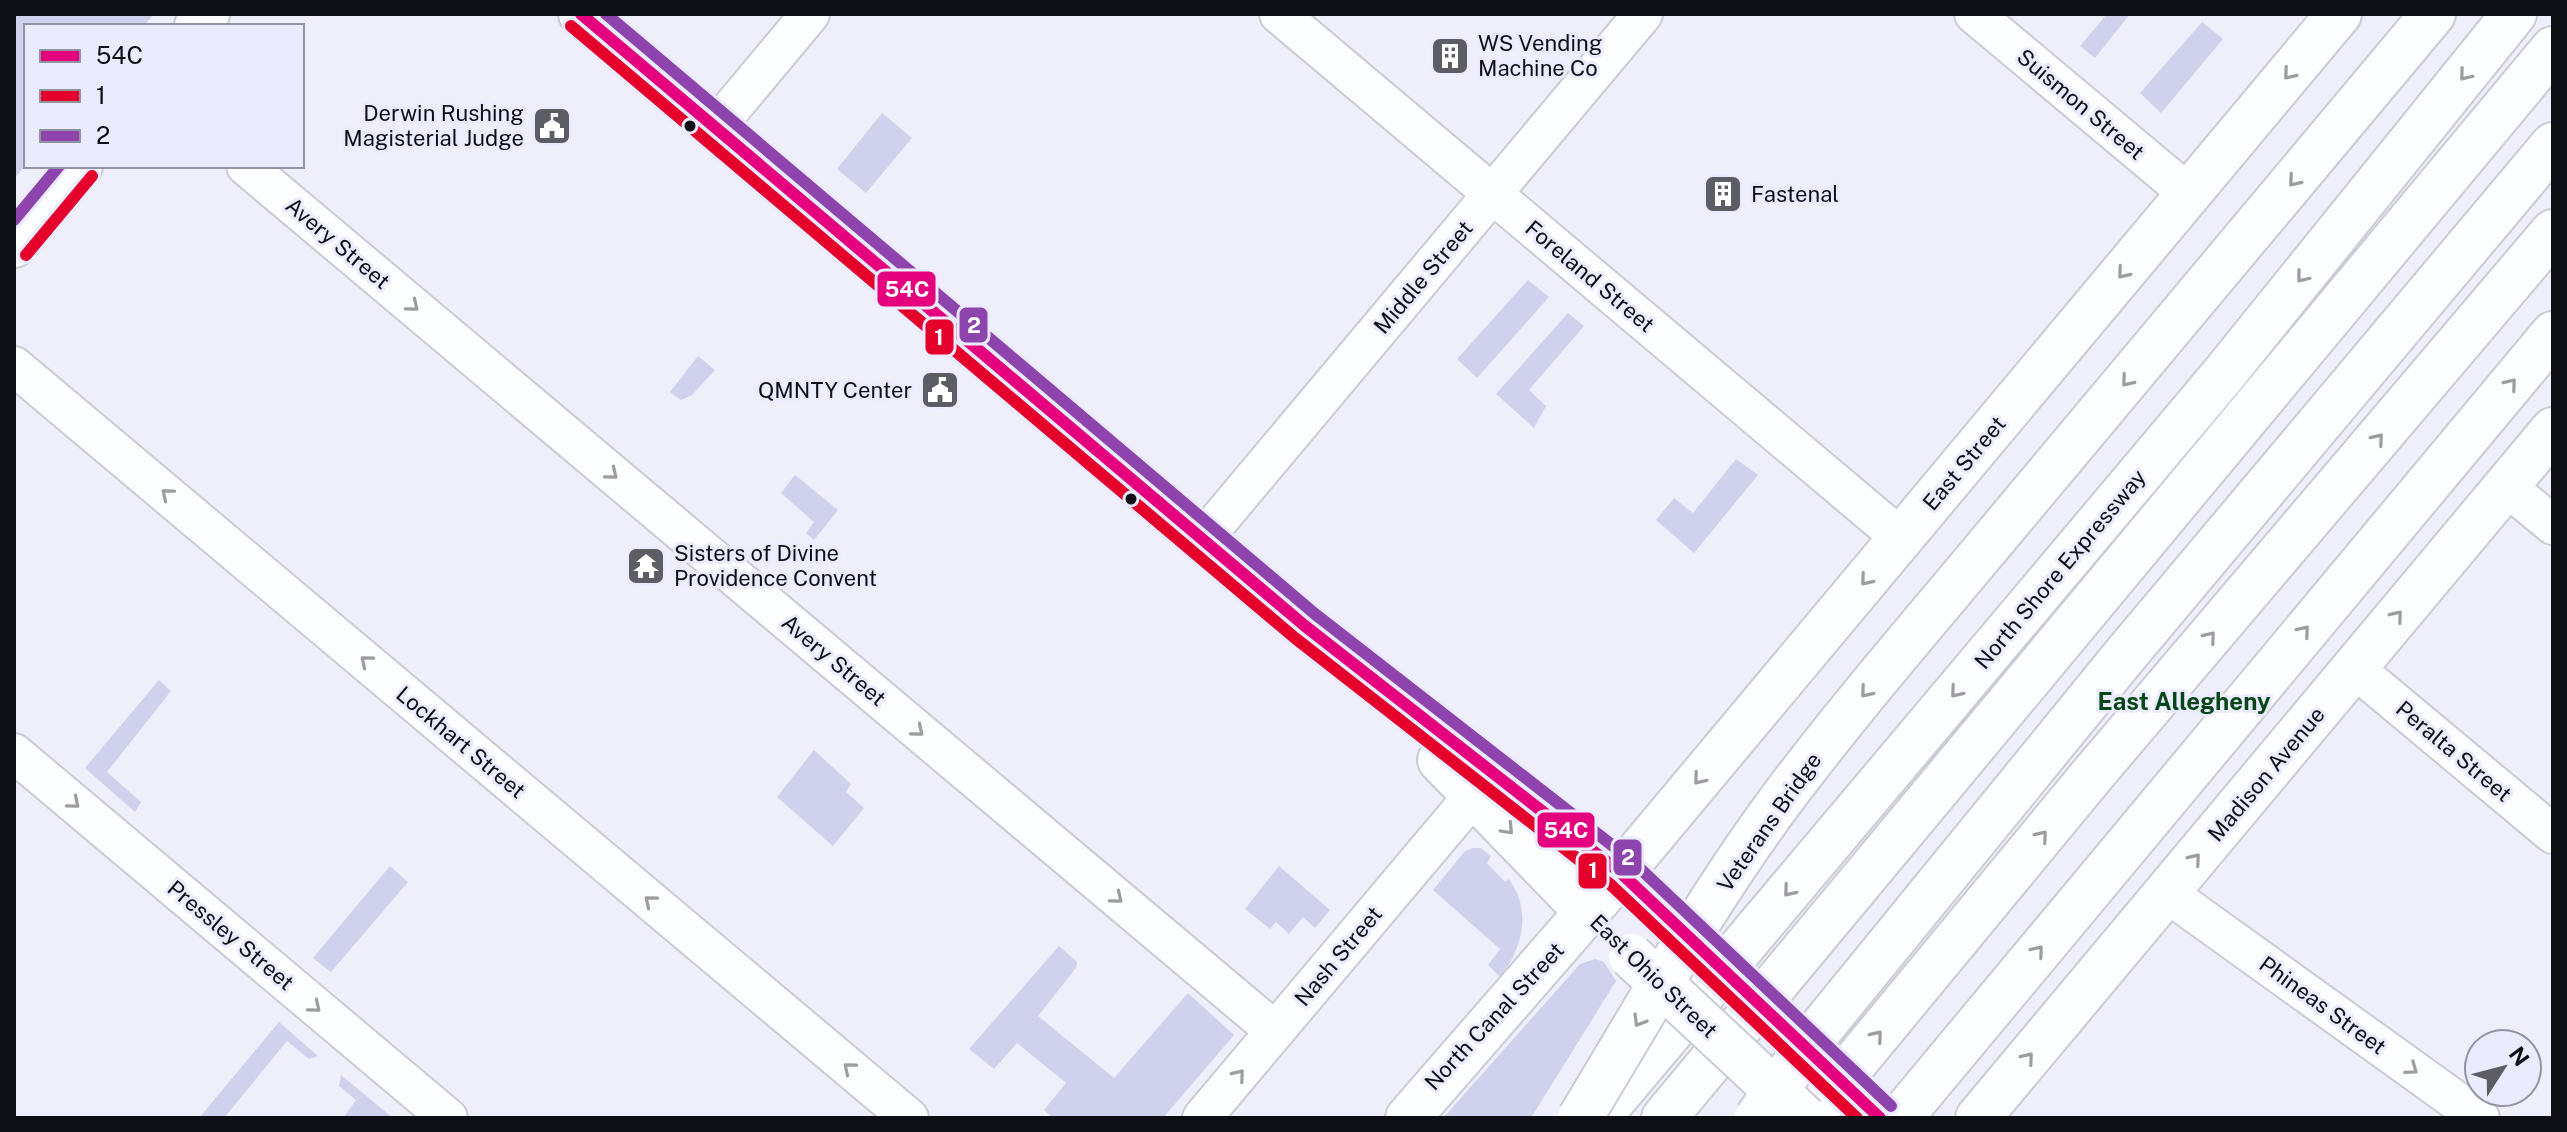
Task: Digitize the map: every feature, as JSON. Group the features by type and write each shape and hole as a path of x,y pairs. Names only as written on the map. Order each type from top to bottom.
{"main road":[{"name":"East Ohio Street","path":"581,14 1305,626 1621,873 1880,1118"},
{"name":"East Street","path":"1588,913 2339,14"},
{"name":"Veterans Bridge","path":"1580,1118 1702,918 1779,802 1988,546 2433,14"},
{"name":"North Shore Expressway","path":"1598,1118 2223,375 2514,14"},
{"path":"1664,1118 2553,49"},
{"path":"1757,1118 1822,1027 2126,654 2553,145"},
{"path":"14,245 78,168"},
{"path":"1807,1118 2093,774 2553,232"},
{"path":"1900,1118 2553,334"},
{"name":"Madison Avenue","path":"1978,1118 2553,430"},
{"name":"East Ohio Street","path":"1305,626 1631,956 1807,1118"},
{"name":"North Canal Street","path":"1398,1118 1461,1057 1588,913"},
{"path":"1408,1118 1461,1057"}],"street":[{"path":"715,128 810,14"},
{"name":"Foreland Street","path":"1279,14 1901,538"},
{"name":"Middle Street","path":"1203,539 1643,14"},
{"name":"Suismon Street","path":"1974,14 2189,194"},
{"name":"Avery Street","path":"248,168 1275,1031"},
{"name":"Lockhart Street","path":"14,366 909,1118"},
{"path":"2506,486 2553,525"},
{"name":"Peralta Street","path":"2354,668 2553,834"},
{"name":"Pressley Street","path":"14,753 448,1118"},
{"name":"Nash Street","path":"1202,1118 1474,795"},
{"name":"Phineas Street","path":"2167,893 2480,1118"}],"shaded area":[{"path":"14,14 154,14 145,24 24,24 24,167 14,179"},
{"path":"2107,14 2130,14 2095,58 2080,46"},
{"path":"2202,22 2223,39 2161,113 2140,93"},
{"path":"882,113 912,138 866,193 837,169"},
{"path":"1528,280 1549,297 1477,378 1457,359"},
{"path":"1568,313 1584,326 1529,390 1546,406 1534,428 1496,394"},
{"path":"698,356 715,370 692,395 681,400 670,392"},
{"path":"1736,459 1758,475 1694,553 1656,520 1674,498 1693,513"},
{"path":"795,475 838,510 814,540 806,533 814,522 781,493"},
{"path":"159,680 171,691 107,772 141,802 135,812 85,768"},
{"path":"814,750 851,784 846,792 864,808 833,846 777,797"},
{"path":"1481,848 1491,856 1487,863 1505,882 1509,879 1521,904 1519,942 1500,977 1488,965 1500,949 1433,890 1465,851"},
{"path":"390,866 408,882 331,972 313,958"},
{"path":"1279,866 1330,910 1315,928 1303,917 1289,934 1276,922 1270,929 1245,909"},
{"path":"1059,946 1077,962 1076,968 1038,1016 1114,1078 1188,993 1234,1035 1163,1118 1053,1118 1044,1110 1066,1083 1017,1043 994,1069 969,1049"},
{"path":"1595,959 1604,962 1616,981 1531,1118 1443,1118 1580,964"},
{"path":"279,1022 318,1056 309,1059 287,1041 224,1118 199,1118"},
{"path":"341,1075 393,1118 343,1118 356,1100 339,1086"}],"transit line":[{"name":"54C","path":"581,14 1305,626 1621,873 1880,1118"},
{"name":"2","path":"606,14 1315,614 1631,860 1891,1106"},
{"name":"1","path":"571,26 1295,638 1611,885 1857,1118"},
{"name":"2","path":"14,220 57,168"},
{"name":"1","path":"26,255 92,176"}],"place":[{"name":"WS Vending Machine Co","path":"1450,56"},
{"name":"Derwin Rushing Magisterial Judge","path":"552,126"},
{"name":"Fastenal","path":"1723,194"},
{"name":"QMNTY Center","path":"940,390"},
{"name":"Sisters of Divine Providence Convent","path":"646,566"}],"district":[{"name":"East Allegheny","path":"2184,702"}]}
